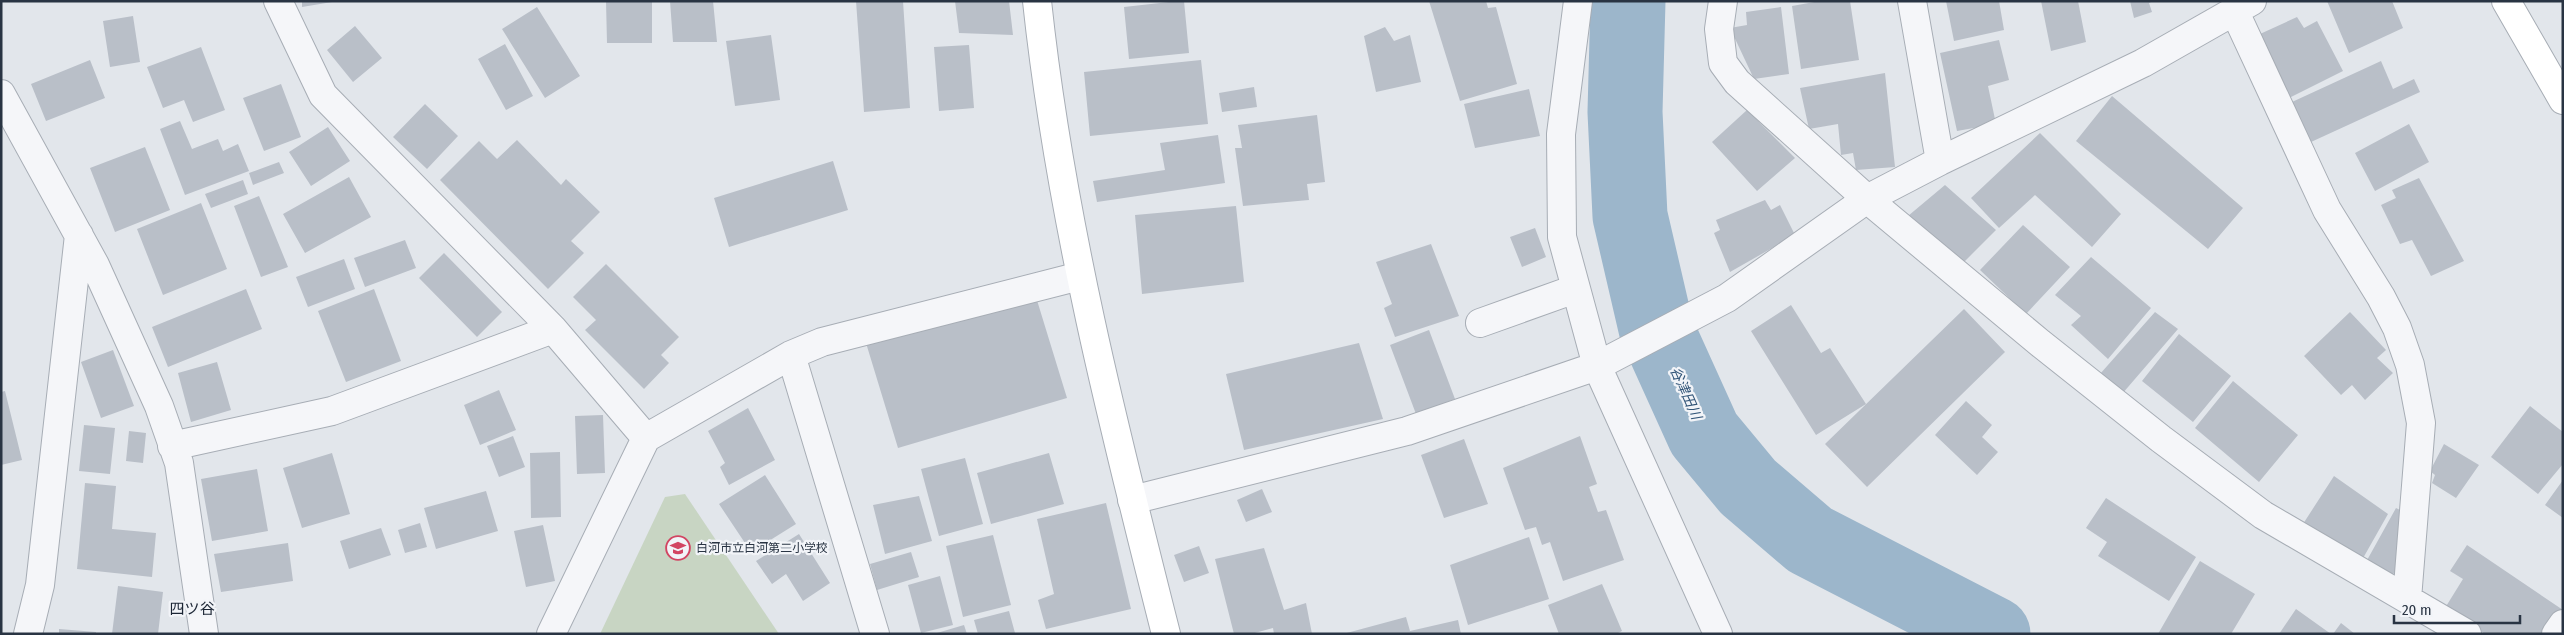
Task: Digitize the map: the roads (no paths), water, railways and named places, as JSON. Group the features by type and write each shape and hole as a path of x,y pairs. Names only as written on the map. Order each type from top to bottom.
{"street":[{"path":"278,1 323,95 553,328 646,438"},
{"path":"1037,1 1047,93 1080,276 1132,500 1166,634"},
{"path":"1578,1 1561,134 1562,237 1597,366 1718,634"},
{"path":"1723,1 1719,29 1723,63 1737,82 1867,199 2040,343 2161,439 2263,515 2467,634"},
{"path":"1912,1 1940,161"},
{"path":"2506,1 2563,100"},
{"path":"1132,500 1407,431 1597,366 1727,298 1867,199 1940,161 2143,64 2243,6 2327,210 2381,297 2397,328 2410,365 2421,423 2408,599"},
{"path":"1,94 96,265 159,406 178,464 204,634"},
{"path":"28,634 40,585 79,235"},
{"path":"551,634 646,438 791,355 822,342 1080,276"},
{"path":"1480,323 1575,289"},
{"path":"172,446 332,410 553,328"},
{"path":"791,355 875,634"},
{"path":"2556,634 2563,624"}],"waterway":[{"name":"谷津田川","path":"1628,1 1625,112 1630,216 1656,328 1704,434 1748,487 1810,540 1993,634"}],"place":[{"name":"白河市立白河第二小学校","path":"678,548"}],"district":[{"name":"四ツ谷","path":"192,609"}]}
